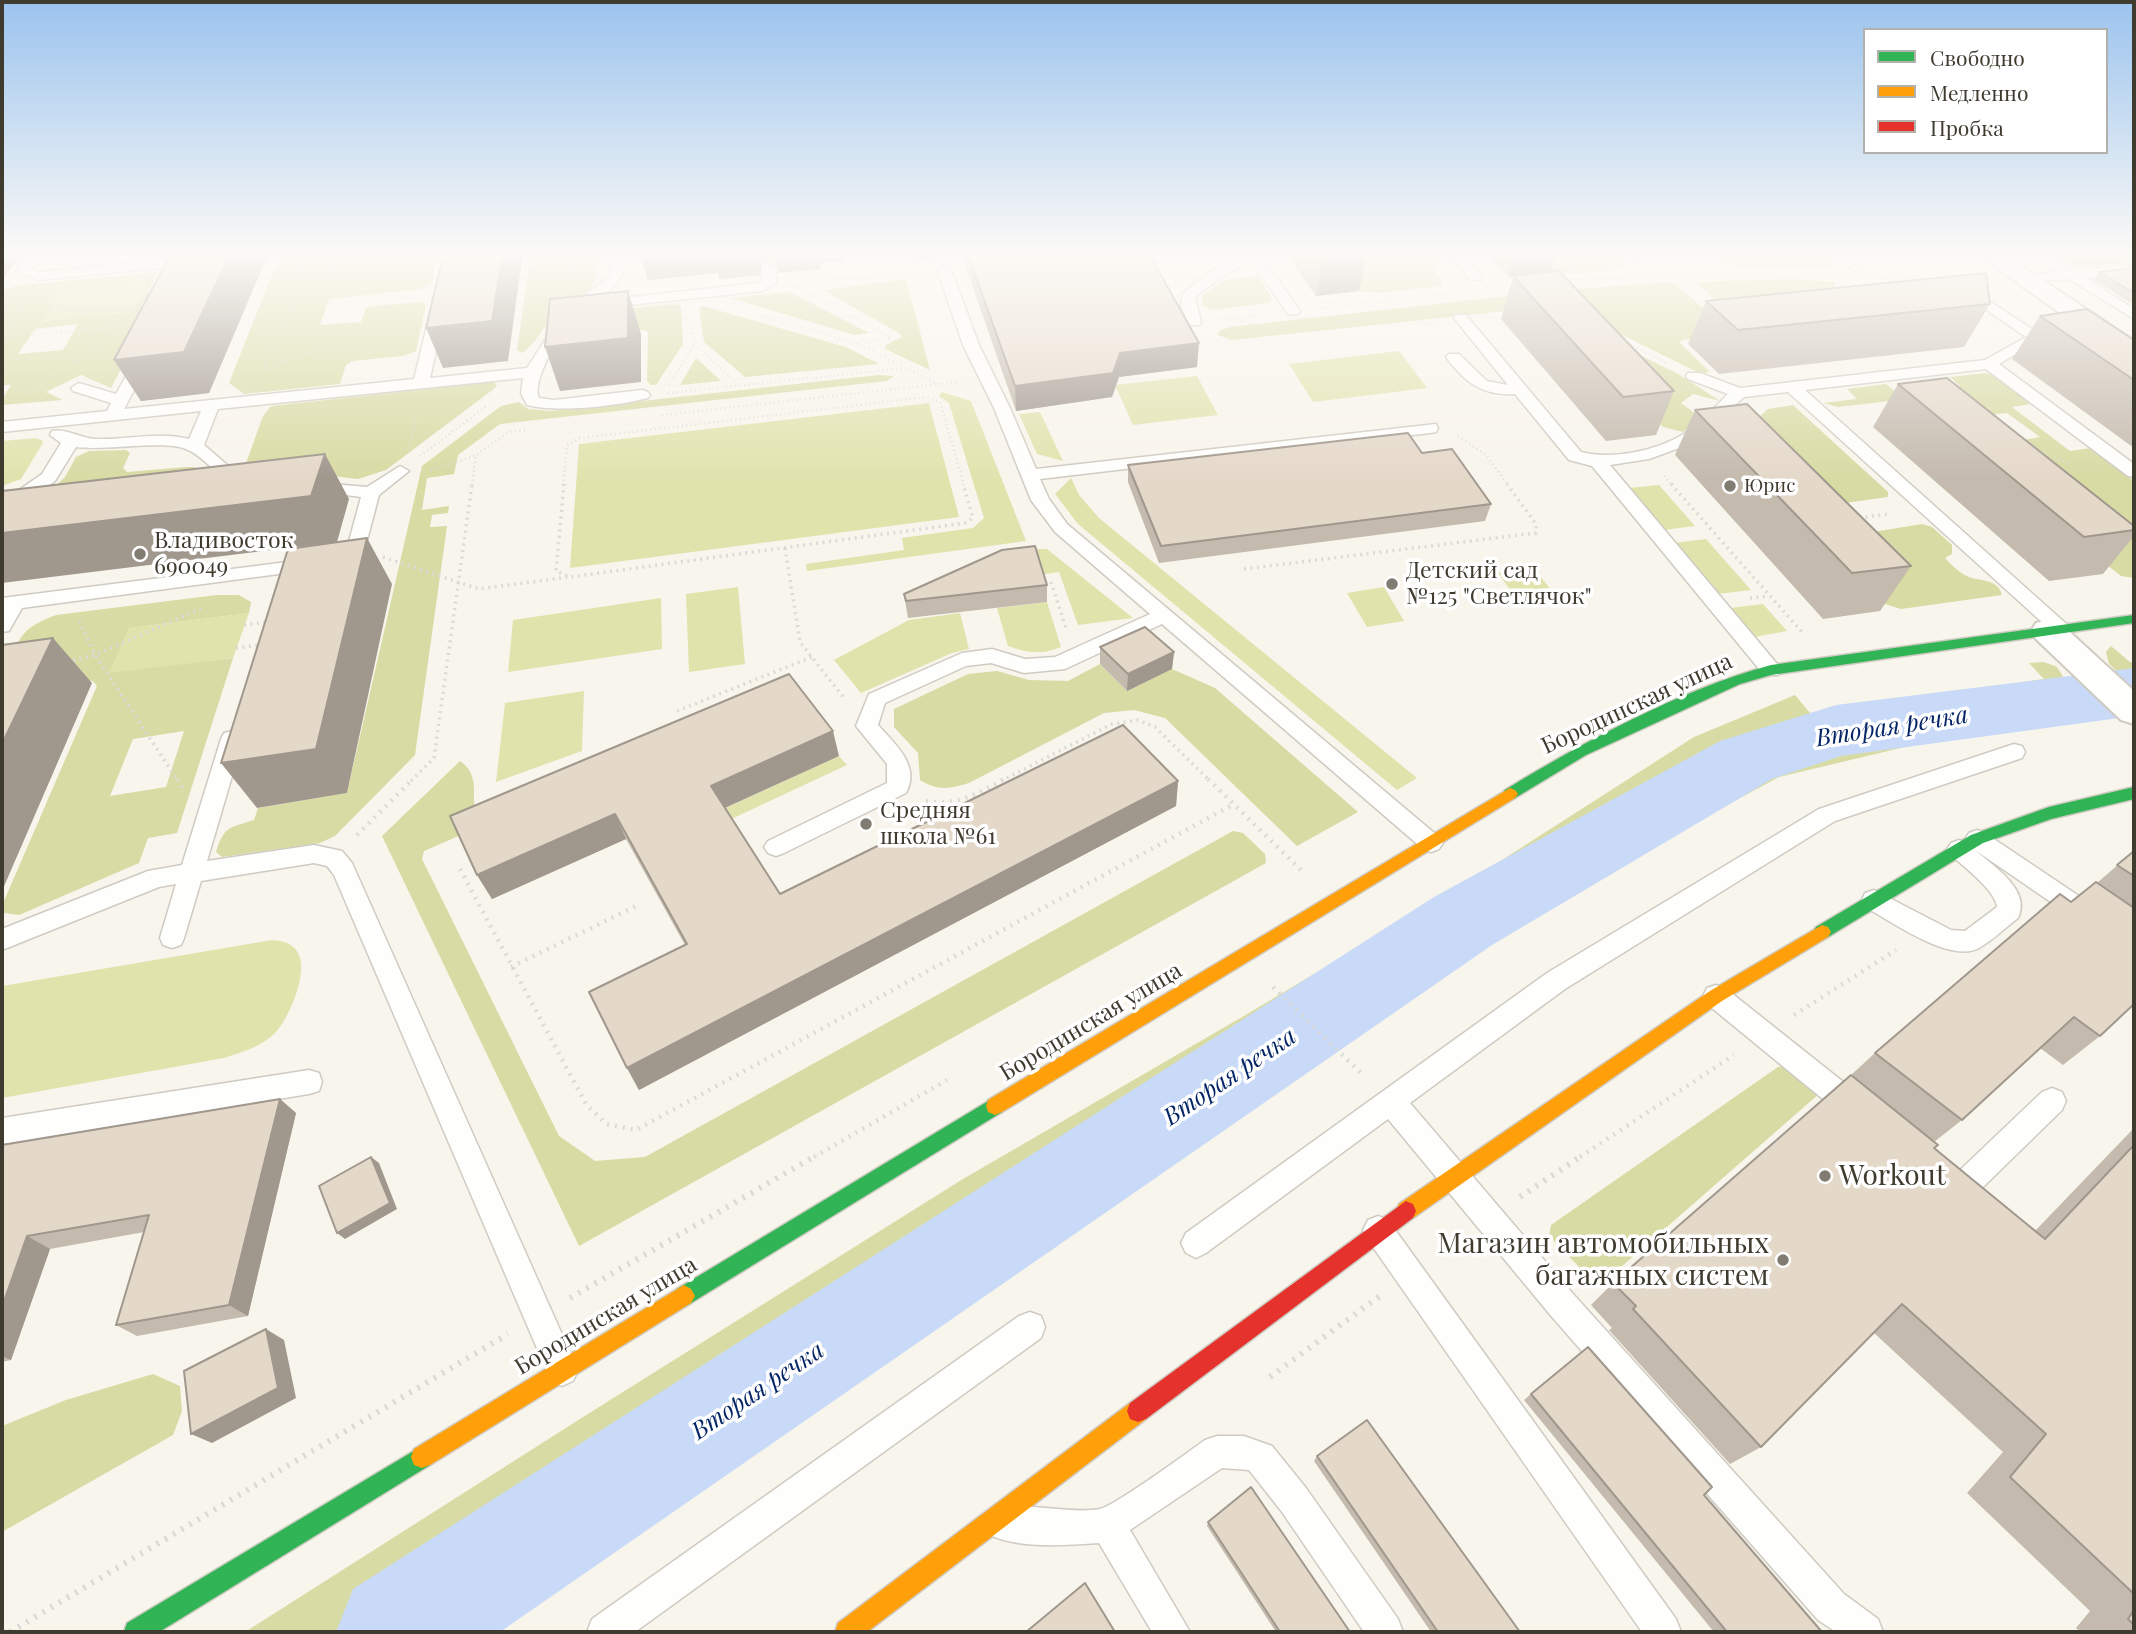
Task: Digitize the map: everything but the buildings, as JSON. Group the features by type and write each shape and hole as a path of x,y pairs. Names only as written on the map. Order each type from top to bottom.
{"main road":[{"name":"Бородинская улица","path":"136,1632 1581,751 1735,680 1770,670 2134,619"},
{"path":"852,1631 990,1523 1378,1230 1716,996 1968,844 2049,813 2134,793"}],"street":[{"path":"2087,329 2134,353"},
{"path":"2055,630 2134,710"}],"lane":[{"path":"117,408 158,328"},
{"path":"421,383 434,328"},
{"path":"562,328 532,372 529,393 533,402 554,405 642,395"},
{"path":"965,328 1040,500 1061,528 1431,843"},
{"path":"1470,328 1575,456 1598,462 1645,455 1687,439 1739,393"},
{"path":"1694,376 1739,393 1989,364 2042,336 2029,328"},
{"path":"2087,329 2093,328"},
{"path":"1454,358 1482,387 1500,390 1519,388"},
{"path":"1989,364 2134,472"},
{"path":"2,427 117,408 212,405 532,372"},
{"path":"1792,387 2055,630"},
{"path":"79,388 117,408"},
{"path":"195,446 212,405"},
{"path":"37,423 71,442 94,444 176,440 195,446 227,474 267,480"},
{"path":"1029,475 1430,428"},
{"path":"2,510 49,477 71,442"},
{"path":"1598,462 1770,670"},
{"path":"2,626 8,603 332,562 356,548 371,493 403,469"},
{"path":"293,484 371,493"},
{"path":"260,645 283,568"},
{"path":"776,847 898,787 898,762 867,726 876,699 962,660 992,656 1024,666 1058,664 1166,615"},
{"path":"172,938 237,722"},
{"path":"1196,1243 1390,1101 1410,1090 1556,981 1827,815 2014,752"},
{"path":"1874,900 1948,940 1970,941 2009,911 2009,899 1968,844"},
{"path":"1968,844 2134,946"},
{"path":"2,940 156,878 314,853 334,858 344,870 562,1370"},
{"path":"1716,996 1871,1121"},
{"path":"2,1131 309,1082"},
{"path":"1390,1101 1572,1316 1831,1607 1865,1632"},
{"path":"1924,1165 1948,1181 1961,1184 1970,1181 2052,1101"},
{"path":"1378,1230 1663,1632"},
{"path":"605,1632 1030,1327"},
{"path":"990,1523 1064,1528 1108,1525 1217,1452 1244,1452 1260,1458 1294,1500 1385,1632"},
{"path":"1108,1525 1172,1632"}],"path":[{"path":"2,338 105,328"},
{"path":"281,328 261,376 288,359 322,346 346,344 427,356"},
{"path":"693,328 694,345 664,393 905,368"},
{"path":"804,328 856,343 939,384"},
{"path":"856,343 891,338 873,328"},
{"path":"1441,328 1481,342"},
{"path":"1620,339 1694,376"},
{"path":"694,345 739,385"},
{"path":"403,469 532,372"},
{"path":"662,415 987,379"},
{"path":"403,469 421,383"},
{"path":"356,548 479,589 570,577 785,548 965,523 973,518 940,402 926,397 580,438 568,445 556,571 570,577"},
{"path":"334,858 434,758 476,455 509,432 537,428"},
{"path":"1244,569 1536,533 1536,524 1486,455 1464,439 1430,428"},
{"path":"2031,449 2070,463"},
{"path":"1645,455 1807,638"},
{"path":"785,548 800,642 867,726"},
{"path":"1051,582 1076,655"},
{"path":"67,595 95,655 206,825"},
{"path":"55,665 95,655 188,616 212,603"},
{"path":"244,625 267,622"},
{"path":"236,648 260,645"},
{"path":"677,711 812,657"},
{"path":"898,787 925,801 947,804 974,795 1112,724 1138,720 1155,727 1296,865"},
{"path":"460,869 586,1104 606,1124 636,1130 1234,804"},
{"path":"511,967 636,906"},
{"path":"1243,957 1390,1101"},
{"path":"10,1632 538,1317"}],"green space":[{"path":"2,328 41,328 35,329 18,354 63,350 76,328 143,328 111,388 81,375 46,392 63,400 2,405 11,385 2,385"},
{"path":"251,328 421,328 416,351 403,356 353,361 346,365 340,384 244,394 229,383"},
{"path":"520,328 544,328 522,353 517,350"},
{"path":"579,328 682,328 683,344 656,385 651,385 647,381 648,332 645,330 571,339"},
{"path":"702,328 781,328 846,347 879,364 745,377 704,342"},
{"path":"832,328 860,328 869,333 855,335"},
{"path":"891,328 919,328 930,370 885,349 886,345 902,337"},
{"path":"1227,328 1344,328 1232,340 1218,335 1219,331"},
{"path":"1571,328 1587,328 1680,375 1720,401 1693,394 1681,403 1692,411 1698,421 1683,432 1663,427"},
{"path":"1609,328 1728,328 1731,334 1682,340 1680,343 1709,371 1697,372"},
{"path":"1399,351 1427,388 1313,402 1289,364"},
{"path":"696,358 719,379 720,381 680,385"},
{"path":"1985,373 1993,375 2031,404 2012,407 2070,451 2090,448 2134,481 2134,578 2121,576 2112,569 1926,416 1891,401 1838,407 1823,403 1857,399 1847,389 1886,384 1898,394 1960,386 1950,377","holes":["2007,413 2040,437 1993,445 1960,418"]},
{"path":"878,375 894,376 887,381 500,424 458,455 454,474 427,478 422,510 449,506 448,513 432,515 430,527 447,526 415,755 335,836 320,843 222,857 216,852 225,833 233,827 254,820 258,808 347,793 422,466 501,406 519,402 528,409 551,411"},
{"path":"1197,376 1218,415 1133,425 1115,385"},
{"path":"491,382 497,384 495,388 386,470 358,479 245,466 263,416 271,406"},
{"path":"942,392 971,401 1026,541 807,571 806,564 904,550 902,538 973,528 984,518 949,403 939,396"},
{"path":"929,403 959,517 570,568 579,444"},
{"path":"1793,405 1888,492 1888,497 1845,503 1873,532 1922,524 1932,527 1952,545 1952,554 1945,558 1953,566 1968,577 1991,582 2002,595 1901,609 1885,604 1716,435 1749,426 1768,409"},
{"path":"1040,412 1063,461 1037,454 1019,414"},
{"path":"35,438 43,443 21,479 2,486 2,441"},
{"path":"126,450 130,453 123,468 127,472 186,467 195,467 199,471 48,493 65,477 76,457 89,451"},
{"path":"1071,478 1079,495 1099,518 1417,778 1397,790 1078,524 1055,494"},
{"path":"1659,485 1695,526 1664,530 1629,488"},
{"path":"1706,539 1751,590 1718,594 1674,543"},
{"path":"1031,549 1047,549 1133,618 1078,625 1059,572 1039,575"},
{"path":"1533,567 1558,599 1521,605 1498,573"},
{"path":"738,587 745,664 689,672 686,594"},
{"path":"1384,587 1404,621 1367,627 1347,593"},
{"path":"217,595 239,595 251,602 249,613 129,628 109,673 233,658 177,833 148,838 139,863 19,915 4,913 4,901 97,686 93,681 4,673 22,636 34,625 56,615","holes":["184,731 166,787 110,796 133,739"]},
{"path":"661,598 662,649 508,672 513,620"},
{"path":"1047,602 1061,647 1034,652 1008,646 997,608"},
{"path":"1763,604 1787,631 1754,637 1730,608"},
{"path":"249,613 233,658 108,674 129,628"},
{"path":"960,613 969,649 952,653 861,693 834,660 909,620"},
{"path":"2111,646 2130,662 2134,662 2134,688 2109,664 2106,652"},
{"path":"2044,662 2057,667 2081,705 1779,777 1492,932 1308,1072 1270,1089 1049,1252 1006,1268 486,1632 245,1632 963,1179 1249,1013 1477,876 1694,737 1795,695 1810,713 2044,679 2029,663"},
{"path":"1100,664 1127,691 1172,669 1215,688 1358,812 1297,846 1165,718 1134,710 1104,713 969,783 949,788 932,786 920,780 918,753 894,727 894,709 968,674 997,671 1029,680 1068,681"},
{"path":"584,691 582,751 496,782 505,703"},
{"path":"756,707 424,851 422,859 559,1136 595,1161 645,1157 1233,831 1243,833 1265,854 1266,863 579,1246 382,836 460,761 469,770 474,785 474,804 481,809"},
{"path":"839,756 847,765 727,821 719,811"},
{"path":"272,940 284,942 294,948 299,955 301,974 285,1020 273,1035 262,1043 224,1058 2,1098 2,986"},
{"path":"1787,1065 1820,1093 1604,1282 1589,1277 1549,1236 1551,1225 1778,1067"},
{"path":"153,1374 180,1386 182,1411 173,1435 2,1532 2,1426 66,1400"}],"waterway":[{"name":"Вторая речка","path":"396,1632 1463,921 1746,760 1836,731 2134,692"}],"traffic: fast":[{"path":"1510,794 1581,751 1735,680 1771,670 2134,619"},
{"path":"1822,932 1977,839 2049,813 2134,793"},
{"path":"684,1296 995,1106"},
{"path":"136,1632 422,1457"}],"traffic: slow":[{"path":"995,1106 1510,794"},
{"path":"1406,1211 1716,996 1822,932"},
{"path":"422,1457 684,1296"},
{"path":"847,1632 1138,1411"}],"traffic: jam":[{"path":"1138,1411 1406,1211"}],"place":[{"name":"Юрис","path":"1730,486"},
{"name":"Владивосток 690049","path":"140,554"},
{"name":"Детский сад №125 \"Светлячок\"","path":"1392,584"},
{"name":"Средняя школа №61","path":"866,824"},
{"name":"Workout","path":"1825,1176"},
{"name":"Магазин автомобильных багажных систем","path":"1783,1260"}]}
